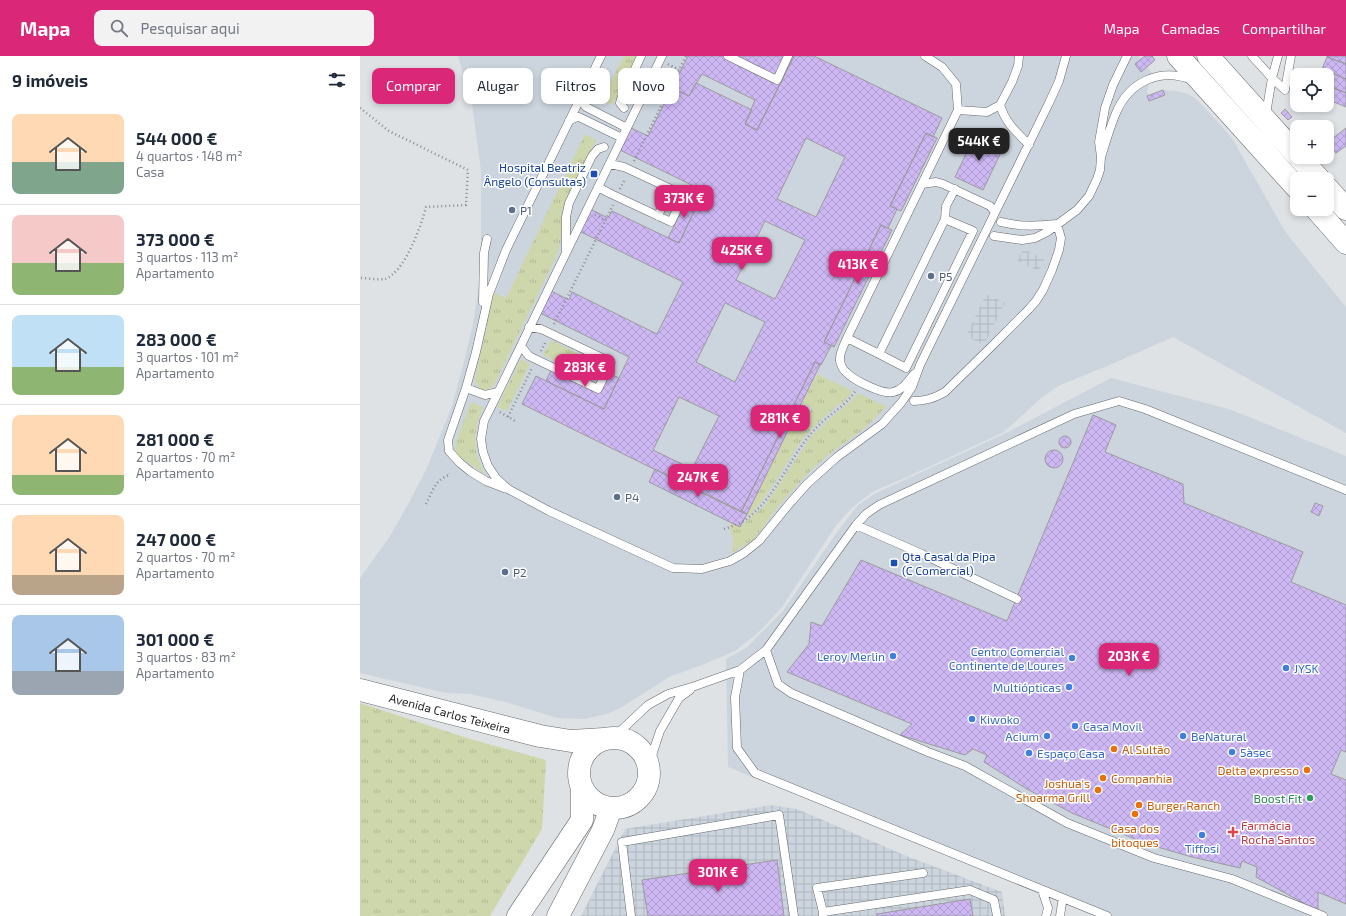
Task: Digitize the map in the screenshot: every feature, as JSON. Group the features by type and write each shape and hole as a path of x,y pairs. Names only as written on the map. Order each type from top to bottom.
{"main road":[{"path":"1178,56 1290,180"},
{"path":"1208,56 1290,147"},
{"path":"1305,164 1313,172"},
{"path":"1334,196 1346,209"},
{"path":"1322,216 1346,243"},
{"name":"Avenida Carlos Teixeira","path":"360,690 540,736 571,742 609,738"},
{"name":"Avenida Carlos Teixeira","path":"540,736 579,766"},
{"path":"518,916 582,820 582,789 579,778 579,766 584,754 592,744 609,738 626,740 637,746 644,755 648,767 648,779 645,789 631,804 611,808 599,805 589,798 582,789"},
{"path":"558,916 603,830 611,808"}],"lane":[{"path":"595,68 601,56"},
{"path":"624,108 620,103 621,99 642,56"},
{"path":"728,56 777,80 788,56"},
{"path":"920,365 906,385 894,392 887,393 853,378 841,366 840,360 841,352 847,338 958,110 956,84 942,66 925,56"},
{"path":"958,110 987,112 1000,106 1012,82 1018,66 1019,56"},
{"path":"577,104 506,250 489,294 466,388 448,440 449,451 471,472 508,489 549,511 673,568 702,569 730,561 744,554 759,541 807,484 837,457 882,424 901,403 912,386 920,365 1029,145 1058,81 1066,56"},
{"path":"994,236 1022,240 1036,238 1078,210 1089,196 1100,170 1101,157 1099,142 1105,108 1113,85 1127,56"},
{"path":"1252,56 1285,90 1291,56"},
{"path":"1265,119 1272,78 1278,56"},
{"path":"508,489 496,478 488,466 483,452 481,439 484,421 622,138 664,60"},
{"path":"1101,157 1116,112 1133,88 1146,80 1160,75 1183,76 1204,84"},
{"path":"583,104 586,108 627,128"},
{"path":"1000,106 1003,116 1008,124 1029,145"},
{"path":"569,121 578,117 622,138"},
{"path":"566,252 566,217 570,203 592,156 598,149 604,147"},
{"path":"598,187 671,222 684,195 624,167 610,164"},
{"path":"922,184 936,182 943,184 990,206 995,212"},
{"path":"658,216 670,189"},
{"path":"879,354 944,219 946,206 955,189"},
{"path":"847,338 906,368 973,231 944,219"},
{"path":"1001,222 1022,226 1057,224"},
{"path":"914,400 935,398 945,392 1029,309 1043,290 1059,250 1061,238 1057,224"},
{"path":"482,319 485,275 484,253 487,239"},
{"path":"521,346 529,356 598,389 611,362 541,329 529,327"},
{"path":"585,383 597,356"},
{"path":"466,388 485,396 498,392"},
{"path":"609,738 648,705 668,694 740,670 766,650 856,525 866,514 879,505 1074,414 1119,401 1153,412 1346,490"},
{"path":"856,525 922,554 1017,599"},
{"path":"766,650 778,684 791,694 964,766 1066,823 1154,858 1232,879 1323,916"},
{"path":"740,670 735,697 737,748 755,773 1107,916"},
{"path":"648,779 653,752 660,731 680,698 695,686"},
{"path":"631,916 622,842 779,815 794,916"},
{"path":"923,873 817,888 823,914 970,890 994,900 997,916"},
{"path":"1042,890 1048,908 1046,916"},
{"path":"1060,916 1062,902"}],"path":[{"path":"679,70 686,56"},
{"path":"664,60 676,68"},
{"path":"633,164 662,104"},
{"path":"360,108 389,131 468,170 466,205 426,207 422,224 410,251 396,271 385,279 360,278"},
{"path":"620,190 627,175"},
{"path":"552,327 614,202"},
{"path":"591,213 605,220"},
{"path":"539,354 547,338"},
{"path":"508,417 533,366"},
{"path":"724,529 739,524 758,509 771,493 802,444 824,420 851,398 862,382"},
{"path":"496,410 515,421"},
{"path":"426,504 438,482 443,477 449,475 448,474"}],"shaded area":[{"path":"458,56 1138,56 1141,59 1145,56 1152,56 1155,60 1147,67 1152,73 1147,92 1149,101 1165,95 1163,90 1176,91 1188,94 1195,98 1206,109 1232,138 1285,231 1346,307 1346,433 1173,337 1058,386 1040,399 1004,432 874,491 854,506 837,524 782,607 754,636 735,651 669,677 610,713 585,719 557,718 506,702 470,694 446,693 360,673 360,578 390,536 426,470 451,409 473,324 480,280 481,171 472,104 533,104 533,68 463,68 463,73"},
{"path":"1023,249 1044,259 1039,271 1017,261"},
{"path":"986,294 1005,303 984,345 966,336"},
{"path":"1111,378 1229,409 1346,456 1346,916 1094,916 728,767 726,659 746,648 783,611 835,535 858,505 874,494 1008,432"},
{"path":"771,805 797,809 909,857 1002,892 1005,916 581,916 625,829"}],"green space":[{"path":"624,56 637,56 631,68 618,68"},
{"path":"618,68 618,95 613,105 610,104 610,84"},
{"path":"585,134 596,140 565,201 561,240 557,255 494,385 491,388 484,390 479,388 475,378 486,330 492,292 506,298"},
{"path":"551,340 591,360 583,375 543,355"},
{"path":"521,359 530,364 507,411 497,407"},
{"path":"817,374 853,391 846,400 833,409 807,434 759,505 745,517 797,414 807,419 812,408 802,403"},
{"path":"858,393 887,406 864,429 832,452 807,474 777,508 754,539 732,553 733,538 729,523 740,527 765,505 812,435"},
{"path":"471,402 483,407 477,424 475,440 477,456 484,473 459,456 455,450 456,442"},
{"path":"360,703 467,738 546,760 542,829 490,916 360,916"}],"building":[{"path":"688,56 794,56 757,130 745,124 755,100 702,74 689,96 679,91 679,74"},
{"path":"794,56 814,56 942,118 933,137 926,133 890,206 897,209 888,228 881,225 824,342 831,346 821,365 815,362 741,512 522,404 536,376 604,409 629,357 540,313 551,291 569,300 572,292 657,334 683,282 579,231 590,209 608,218 612,211 679,243 704,191 620,150 631,128 648,136 664,104 679,104 679,91 689,96 696,83 752,110 745,124 757,130","holes":["806,138 845,157 816,217 777,199","765,221 805,240 775,299 736,280","725,303 765,322 735,382 696,362","679,397 719,416 692,469 653,450"]},
{"path":"1145,56 1152,56 1155,60 1141,72 1135,64"},
{"path":"1346,56 1346,64 1327,57"},
{"path":"1327,57 1346,64 1346,79 1334,74 1334,68 1322,68"},
{"path":"1334,74 1346,79 1346,93 1334,88"},
{"path":"1334,88 1346,93 1346,107 1334,102"},
{"path":"1163,90 1165,95 1149,101 1147,96"},
{"path":"1285,109 1292,117 1288,120 1281,113"},
{"path":"1346,128 1346,146 1336,153 1334,150 1334,137"},
{"path":"926,133 937,138 901,211 890,206"},
{"path":"975,135 1003,148 983,190 955,177"},
{"path":"690,194 700,199 679,243 668,238"},
{"path":"881,225 892,230 834,347 824,342"},
{"path":"815,362 820,365 747,514 741,512"},
{"path":"552,368 597,391 606,372 619,378 604,409 546,381"},
{"name":"Centro Comercial Continente de Loures","path":"1093,415 1116,425 1105,452 1183,484 1184,503 1303,552 1291,582 1346,605 1346,752 1341,750 1331,774 1346,780 1346,904 1318,892 1318,911 1256,877 1257,867 1242,861 1240,868 1192,857 1147,844 1072,813 1027,789 984,762 987,755 973,749 965,755 900,735 912,724 787,672 809,644 811,622 822,626 861,560 1007,621"},
{"path":"1063,436 1067,436 1071,442 1067,448 1063,448 1059,444 1059,440"},
{"path":"1050,450 1058,450 1063,455 1061,466 1058,468 1050,468 1045,463 1045,455"},
{"path":"655,469 747,514 740,527 649,482"},
{"path":"1315,503 1323,506 1319,516 1311,512"},
{"path":"777,860 784,916 648,916 642,880"},
{"path":"970,899 973,916 877,916 877,914"}],"place":[{"name":"Hospital Beatriz Ângelo (Consultas)","path":"594,174"},
{"name":"P1","path":"512,210"},
{"name":"P5","path":"931,276"},
{"name":"P4","path":"617,497"},
{"name":"Qta Casal da Pipa (C Comercial)","path":"894,563"},
{"name":"P2","path":"505,572"},
{"name":"Leroy Merlin","path":"893,656"},
{"name":"Centro Comercial Continente de Loures","path":"1072,658"},
{"name":"JYSK","path":"1286,668"},
{"name":"Multiópticas","path":"1069,687"},
{"name":"Kiwoko","path":"972,719"},
{"name":"Casa Movil","path":"1075,726"},
{"name":"Acium","path":"1047,736"},
{"name":"BeNatural","path":"1183,736"},
{"name":"Al Sultão","path":"1114,749"},
{"name":"5àsec","path":"1232,752"},
{"name":"Espaço Casa","path":"1029,753"},
{"name":"Delta expresso","path":"1307,770"},
{"name":"Companhia","path":"1103,778"},
{"name":"Joshua's Shoarma Grill","path":"1098,790"},
{"name":"Boost Fit","path":"1310,798"},
{"name":"Burger Ranch","path":"1139,805"},
{"name":"Casa dos bitoques","path":"1135,814"},
{"name":"Farmácia Rocha Santos","path":"1233,832"},
{"name":"Tiffosi","path":"1202,835"}]}
